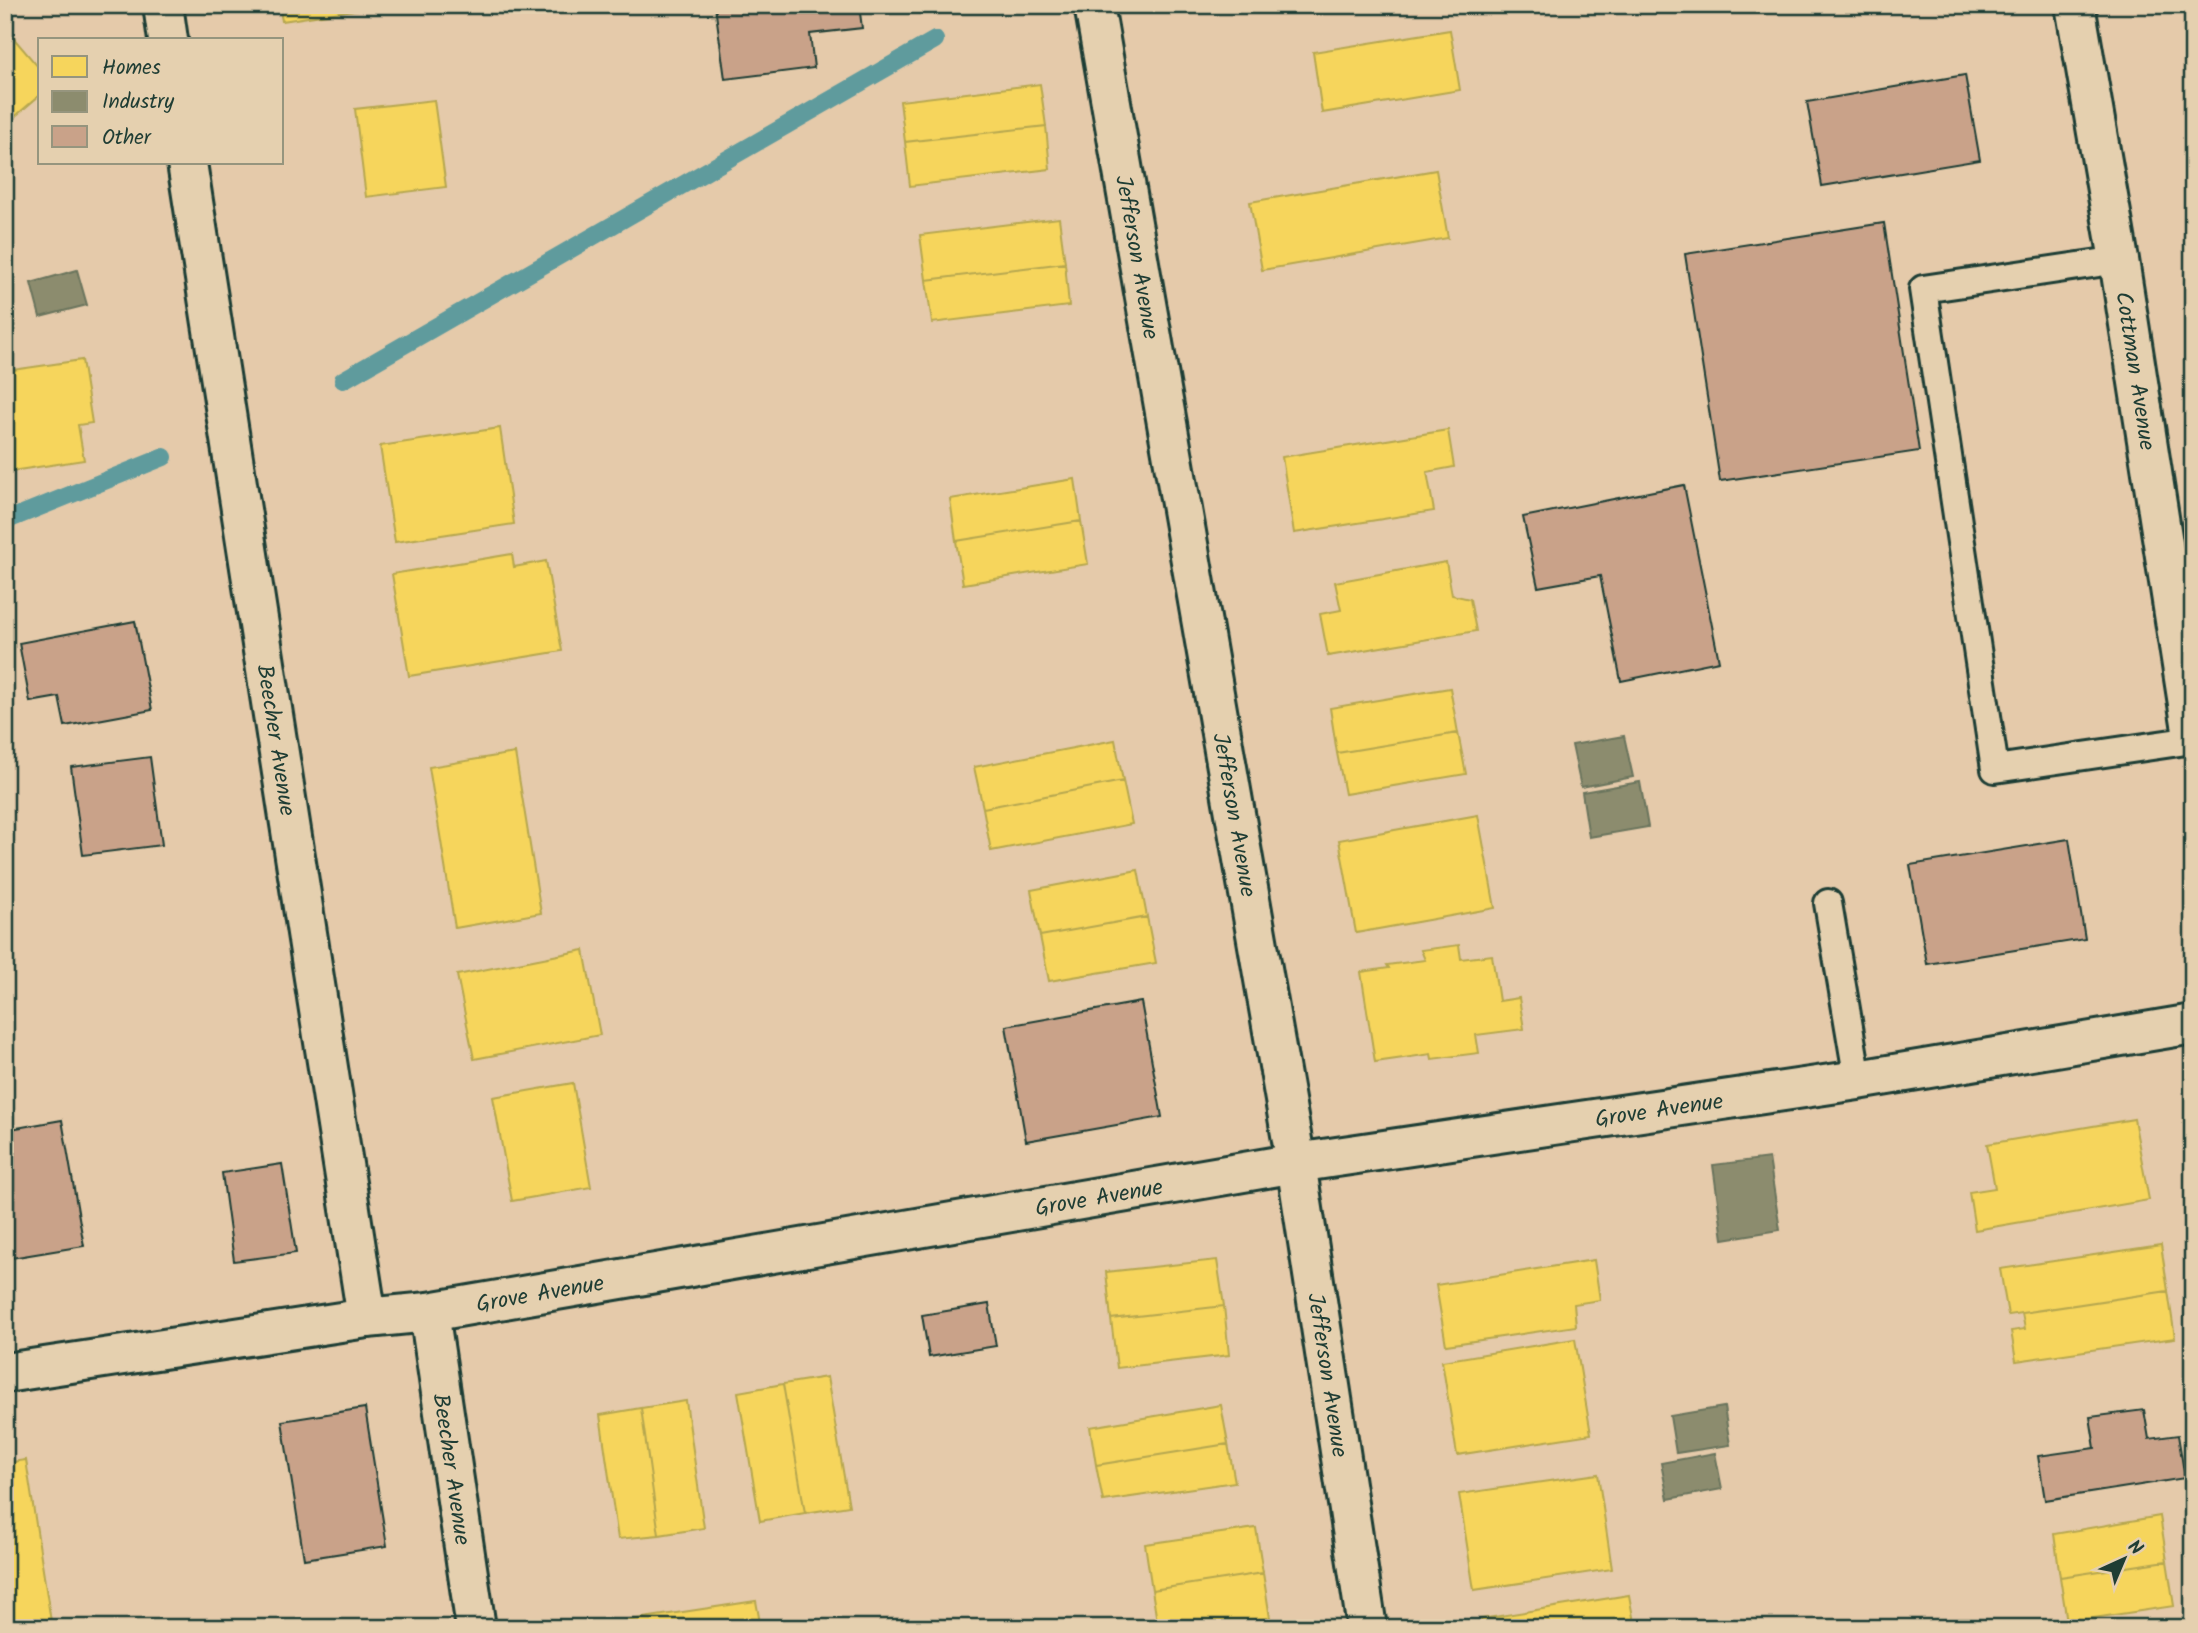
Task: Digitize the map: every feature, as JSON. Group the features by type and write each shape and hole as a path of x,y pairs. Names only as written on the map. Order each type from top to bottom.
{"street":[{"path":"163,5 168,38"},
{"name":"Jefferson Avenue","path":"1094,5 1296,1163 1367,1628"},
{"name":"Cottman Avenue","path":"2075,5 2119,260 2193,738"},
{"name":"Beecher Avenue","path":"187,164 367,1318"},
{"name":"Grove Avenue","path":"5,1373 367,1318 429,1312 1296,1163 1858,1080 2193,1024"},
{"name":"Beecher Avenue","path":"429,1312 476,1628"}],"lane":[{"path":"2119,260 1923,289 1994,769 2193,738"},
{"path":"1828,903 1858,1080"}],"building: Homes":[{"path":"279,5 386,5 282,21"},
{"path":"5,28 38,67 38,97 5,125"},
{"path":"1450,30 1460,90 1322,113 1313,52"},
{"path":"1040,84 1046,126 905,142 900,101"},
{"path":"434,100 446,187 366,197 355,109"},
{"path":"1046,126 1050,169 910,186 905,142"},
{"path":"1436,170 1448,238 1262,270 1250,202"},
{"path":"1059,218 1065,263 926,280 920,235"},
{"path":"1065,263 1069,306 932,323 926,280"},
{"path":"82,360 92,423 78,425 84,460 5,472 5,371"},
{"path":"500,428 514,524 395,542 380,446"},
{"path":"1448,430 1454,467 1427,472 1434,511 1294,533 1282,457"},
{"path":"1075,479 1081,521 956,541 950,499"},
{"path":"1081,521 1088,564 963,584 956,541"},
{"path":"512,554 514,567 546,561 562,651 409,676 392,574"},
{"path":"1446,562 1452,595 1470,599 1476,631 1328,656 1320,614 1341,610 1335,582"},
{"path":"1450,688 1458,733 1337,753 1330,708"},
{"path":"1458,733 1466,774 1345,794 1337,753"},
{"path":"1115,740 1123,781 983,808 974,767"},
{"path":"515,753 541,913 455,928 429,767"},
{"path":"1123,781 1132,824 991,851 983,808"},
{"path":"1478,815 1495,908 1356,933 1339,840"},
{"path":"1138,870 1147,917 1040,936 1031,890"},
{"path":"1147,917 1156,963 1049,981 1040,936"},
{"path":"1459,945 1461,959 1492,955 1499,1001 1519,998 1524,1029 1476,1035 1479,1053 1432,1059 1431,1054 1375,1062 1361,972 1425,960 1421,950"},
{"path":"584,950 600,1035 474,1059 457,975"},
{"path":"573,1083 591,1187 512,1201 493,1097"},
{"path":"2134,1119 2149,1200 1975,1230 1969,1192 1995,1188 1987,1144"},
{"path":"2161,1245 2168,1291 2008,1315 2000,1269"},
{"path":"1217,1260 1224,1306 1111,1319 1106,1272"},
{"path":"1594,1260 1600,1300 1574,1304 1576,1326 1446,1345 1436,1285"},
{"path":"2168,1291 2175,1338 2016,1361 2011,1331 2025,1329 2022,1313"},
{"path":"1224,1306 1229,1355 1117,1368 1111,1319"},
{"path":"1575,1339 1591,1434 1457,1455 1442,1361"},
{"path":"827,1377 849,1506 805,1513 783,1384"},
{"path":"783,1384 805,1513 760,1521 738,1392"},
{"path":"686,1401 704,1528 659,1535 641,1408"},
{"path":"1221,1405 1228,1444 1096,1465 1090,1427"},
{"path":"641,1408 659,1535 618,1539 600,1415"},
{"path":"1228,1444 1235,1482 1103,1501 1096,1465"},
{"path":"26,1460 52,1628 5,1628 5,1463"},
{"path":"1598,1474 1612,1569 1474,1590 1459,1494"},
{"path":"2160,1516 2167,1561 2060,1577 2054,1534"},
{"path":"1256,1528 1263,1573 1152,1590 1145,1544"},
{"path":"2167,1561 2174,1606 2067,1622 2060,1577"},
{"path":"1263,1573 1270,1618 1207,1628 1158,1628 1152,1590"},
{"path":"1629,1595 1635,1628 1482,1628 1481,1619"},
{"path":"756,1601 761,1628 624,1628 623,1621"}],"building: Industry":[{"path":"77,270 87,305 40,317 31,283"},
{"path":"1624,736 1633,777 1581,787 1572,745"},
{"path":"1640,782 1648,827 1589,837 1582,792"},
{"path":"1769,1158 1780,1230 1723,1239 1713,1165"},
{"path":"1724,1407 1730,1445 1676,1453 1670,1416"},
{"path":"1715,1453 1722,1489 1668,1499 1661,1463"}],"building: Other":[{"path":"859,5 862,28 810,34 814,68 725,79 715,6"},
{"path":"1965,75 1980,160 1822,186 1807,102"},
{"path":"1884,223 1919,451 1720,481 1685,254"},
{"path":"1684,485 1719,661 1621,681 1600,576 1538,587 1523,517"},
{"path":"135,621 152,710 65,726 59,697 30,702 19,643"},
{"path":"150,757 162,845 83,855 71,767"},
{"path":"2069,839 2085,939 1927,964 1910,865"},
{"path":"1141,1002 1162,1117 1026,1141 1006,1026"},
{"path":"62,1120 84,1246 5,1259 5,1130"},
{"path":"282,1164 296,1253 234,1261 222,1173"},
{"path":"989,1304 996,1346 929,1357 922,1315"},
{"path":"365,1408 387,1546 304,1559 282,1421"},
{"path":"2144,1410 2149,1439 2178,1435 2185,1478 2045,1500 2038,1456 2095,1448 2090,1417"}],"waterway":[{"path":"343,380 935,40"},
{"path":"5,521 164,457"}]}
